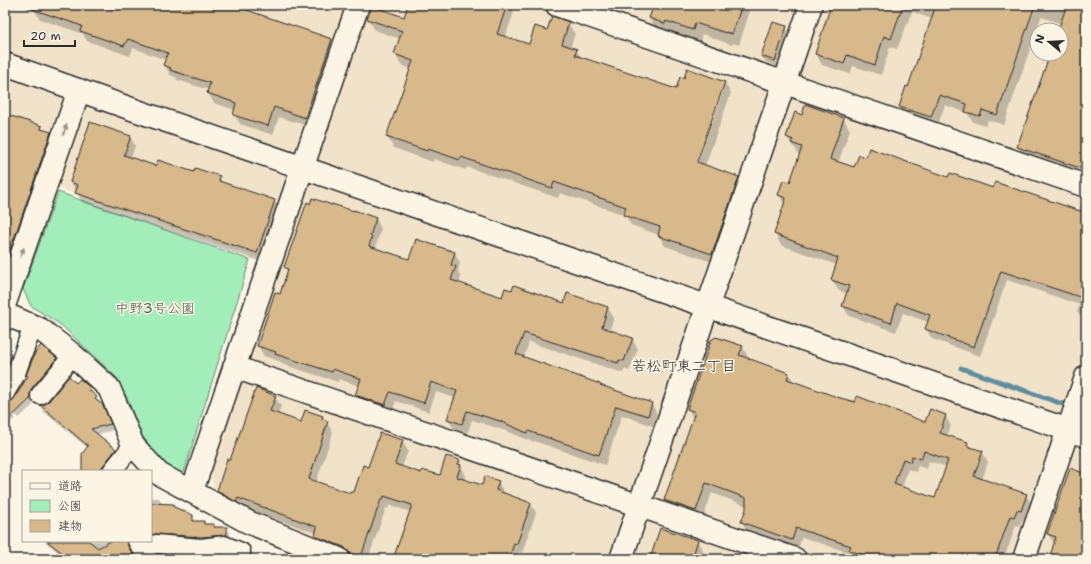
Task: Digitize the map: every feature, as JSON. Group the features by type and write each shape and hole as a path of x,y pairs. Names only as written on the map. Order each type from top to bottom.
{"street":[{"path":"192,491 358,5"},
{"path":"557,5 1086,186"},
{"path":"621,559 811,5"},
{"path":"5,64 303,168 1077,433"},
{"path":"5,303 79,90"},
{"path":"5,314 40,329 73,355 110,388 133,445 159,474 248,522 339,559"},
{"path":"5,393 17,370 33,326"},
{"path":"40,395 73,355"},
{"path":"234,368 795,559"},
{"path":"1024,559 1077,433 1086,377"},
{"path":"113,470 133,445"},
{"path":"137,542 152,552 224,545 241,552 241,559"}],"shaded area":[{"path":"5,5 1086,5 1086,559 351,559 280,531 214,499 211,471 280,266 47,184 5,296"}],"green space":[{"name":"中野3号公園","path":"58,192 250,260 183,475 163,465 141,434 128,400 116,377 61,325 31,306 23,289"}],"building":[{"path":"27,5 232,5 332,39 305,118 274,107 268,126 233,115 236,103 207,93 210,83 170,70 171,68 163,65 168,53 128,39 124,46 80,31 82,26 26,7"},
{"path":"408,5 507,5 497,34 529,44 535,26 547,30 552,16 569,22 562,44 577,49 575,55 676,89 680,77 684,78 687,68 725,82 697,162 739,177 712,254 658,236 660,227 623,215 626,207 554,182 552,188 461,157 460,160 428,149 427,151 386,137 413,61 394,54 402,31 367,19 372,6 404,17"},
{"path":"654,5 742,5 732,34 695,23 693,30 666,21 665,24 649,18"},
{"path":"831,5 903,5 891,39 884,36 875,65 847,55 844,64 815,54"},
{"path":"936,5 1035,5 997,115 982,110 980,116 965,112 967,104 939,95 931,117 899,107 906,86 908,87"},
{"path":"1067,5 1086,5 1086,58 1081,73 1086,75 1086,170 1017,147 1047,62 1069,62 1069,22 1061,22"},
{"path":"773,22 787,26 775,61 761,56"},
{"path":"805,104 844,118 830,159 854,167 859,155 866,157 869,148 948,177 950,173 993,188 995,182 1086,213 1086,299 1001,271 974,347 925,329 930,315 897,303 891,323 842,306 849,286 831,280 838,258 774,234 786,198 778,195 783,180 790,182 802,147 791,143 793,140 786,137 795,112 802,115"},
{"path":"5,114 42,126 41,129 51,132 5,265"},
{"path":"90,122 131,136 124,155 156,166 158,160 194,172 195,168 220,176 219,181 275,200 257,253 75,193 78,185 70,182"},
{"path":"312,198 376,218 370,236 372,236 369,246 409,259 416,239 455,252 451,265 456,266 451,280 502,297 505,288 512,290 514,285 564,303 567,293 608,307 602,327 633,338 624,361 619,360 618,363 524,333 516,354 652,403 648,416 616,406 599,455 528,431 527,433 500,421 467,411 462,424 447,419 457,391 431,382 424,403 390,392 385,405 355,395 361,379 333,369 332,372 275,354 276,352 257,346 275,292 280,294 288,269 284,267 307,202 310,204"},
{"path":"716,337 743,346 739,355 789,373 787,379 837,397 855,402 857,396 925,422 930,409 946,415 940,433 968,442 967,446 983,451 974,476 1027,494 1021,511 1017,510 1014,517 1010,516 995,559 876,559 849,550 851,546 796,528 792,540 741,522 746,509 746,498 706,483 696,511 664,500 695,412 687,409 711,340","holes":["924,451 948,460 935,498 894,484 903,459 911,462 912,456 921,459"]},
{"path":"41,345 57,358 32,388 30,399 5,423 5,404 14,399 28,376 26,375 35,353"},
{"path":"69,376 76,383 80,379 91,388 89,390 97,397 95,399 103,405 111,424 91,429 116,449 100,470 82,470 82,454 88,446 40,405 44,405"},
{"path":"256,388 276,396 270,411 301,422 305,410 323,416 322,419 328,421 309,479 350,493 354,492 363,465 368,467 380,433 403,440 395,464 421,473 422,470 440,475 446,456 460,460 458,464 461,465 457,477 482,485 485,476 499,481 496,490 531,503 517,544 514,543 509,559 393,559 412,505 384,496 383,500 381,499 361,557 350,553 344,547 315,536 317,527 238,498 236,502 217,491 227,459 230,460"},
{"path":"1070,468 1086,474 1086,559 1049,559 1056,537 1047,534"},
{"path":"152,503 174,504 174,507 193,515 193,521 204,521 204,524 214,524 214,527 227,527 227,535 201,537 152,535"},
{"path":"660,528 698,540 692,559 650,559"},
{"path":"48,542 90,542 98,548 109,542 127,542 136,559 70,559"},
{"path":"157,555 200,558 223,556 228,559 158,559"}],"waterway":[{"path":"961,368 1071,407"}],"district":[{"name":"若松町東二丁目","path":"684,366"}]}
